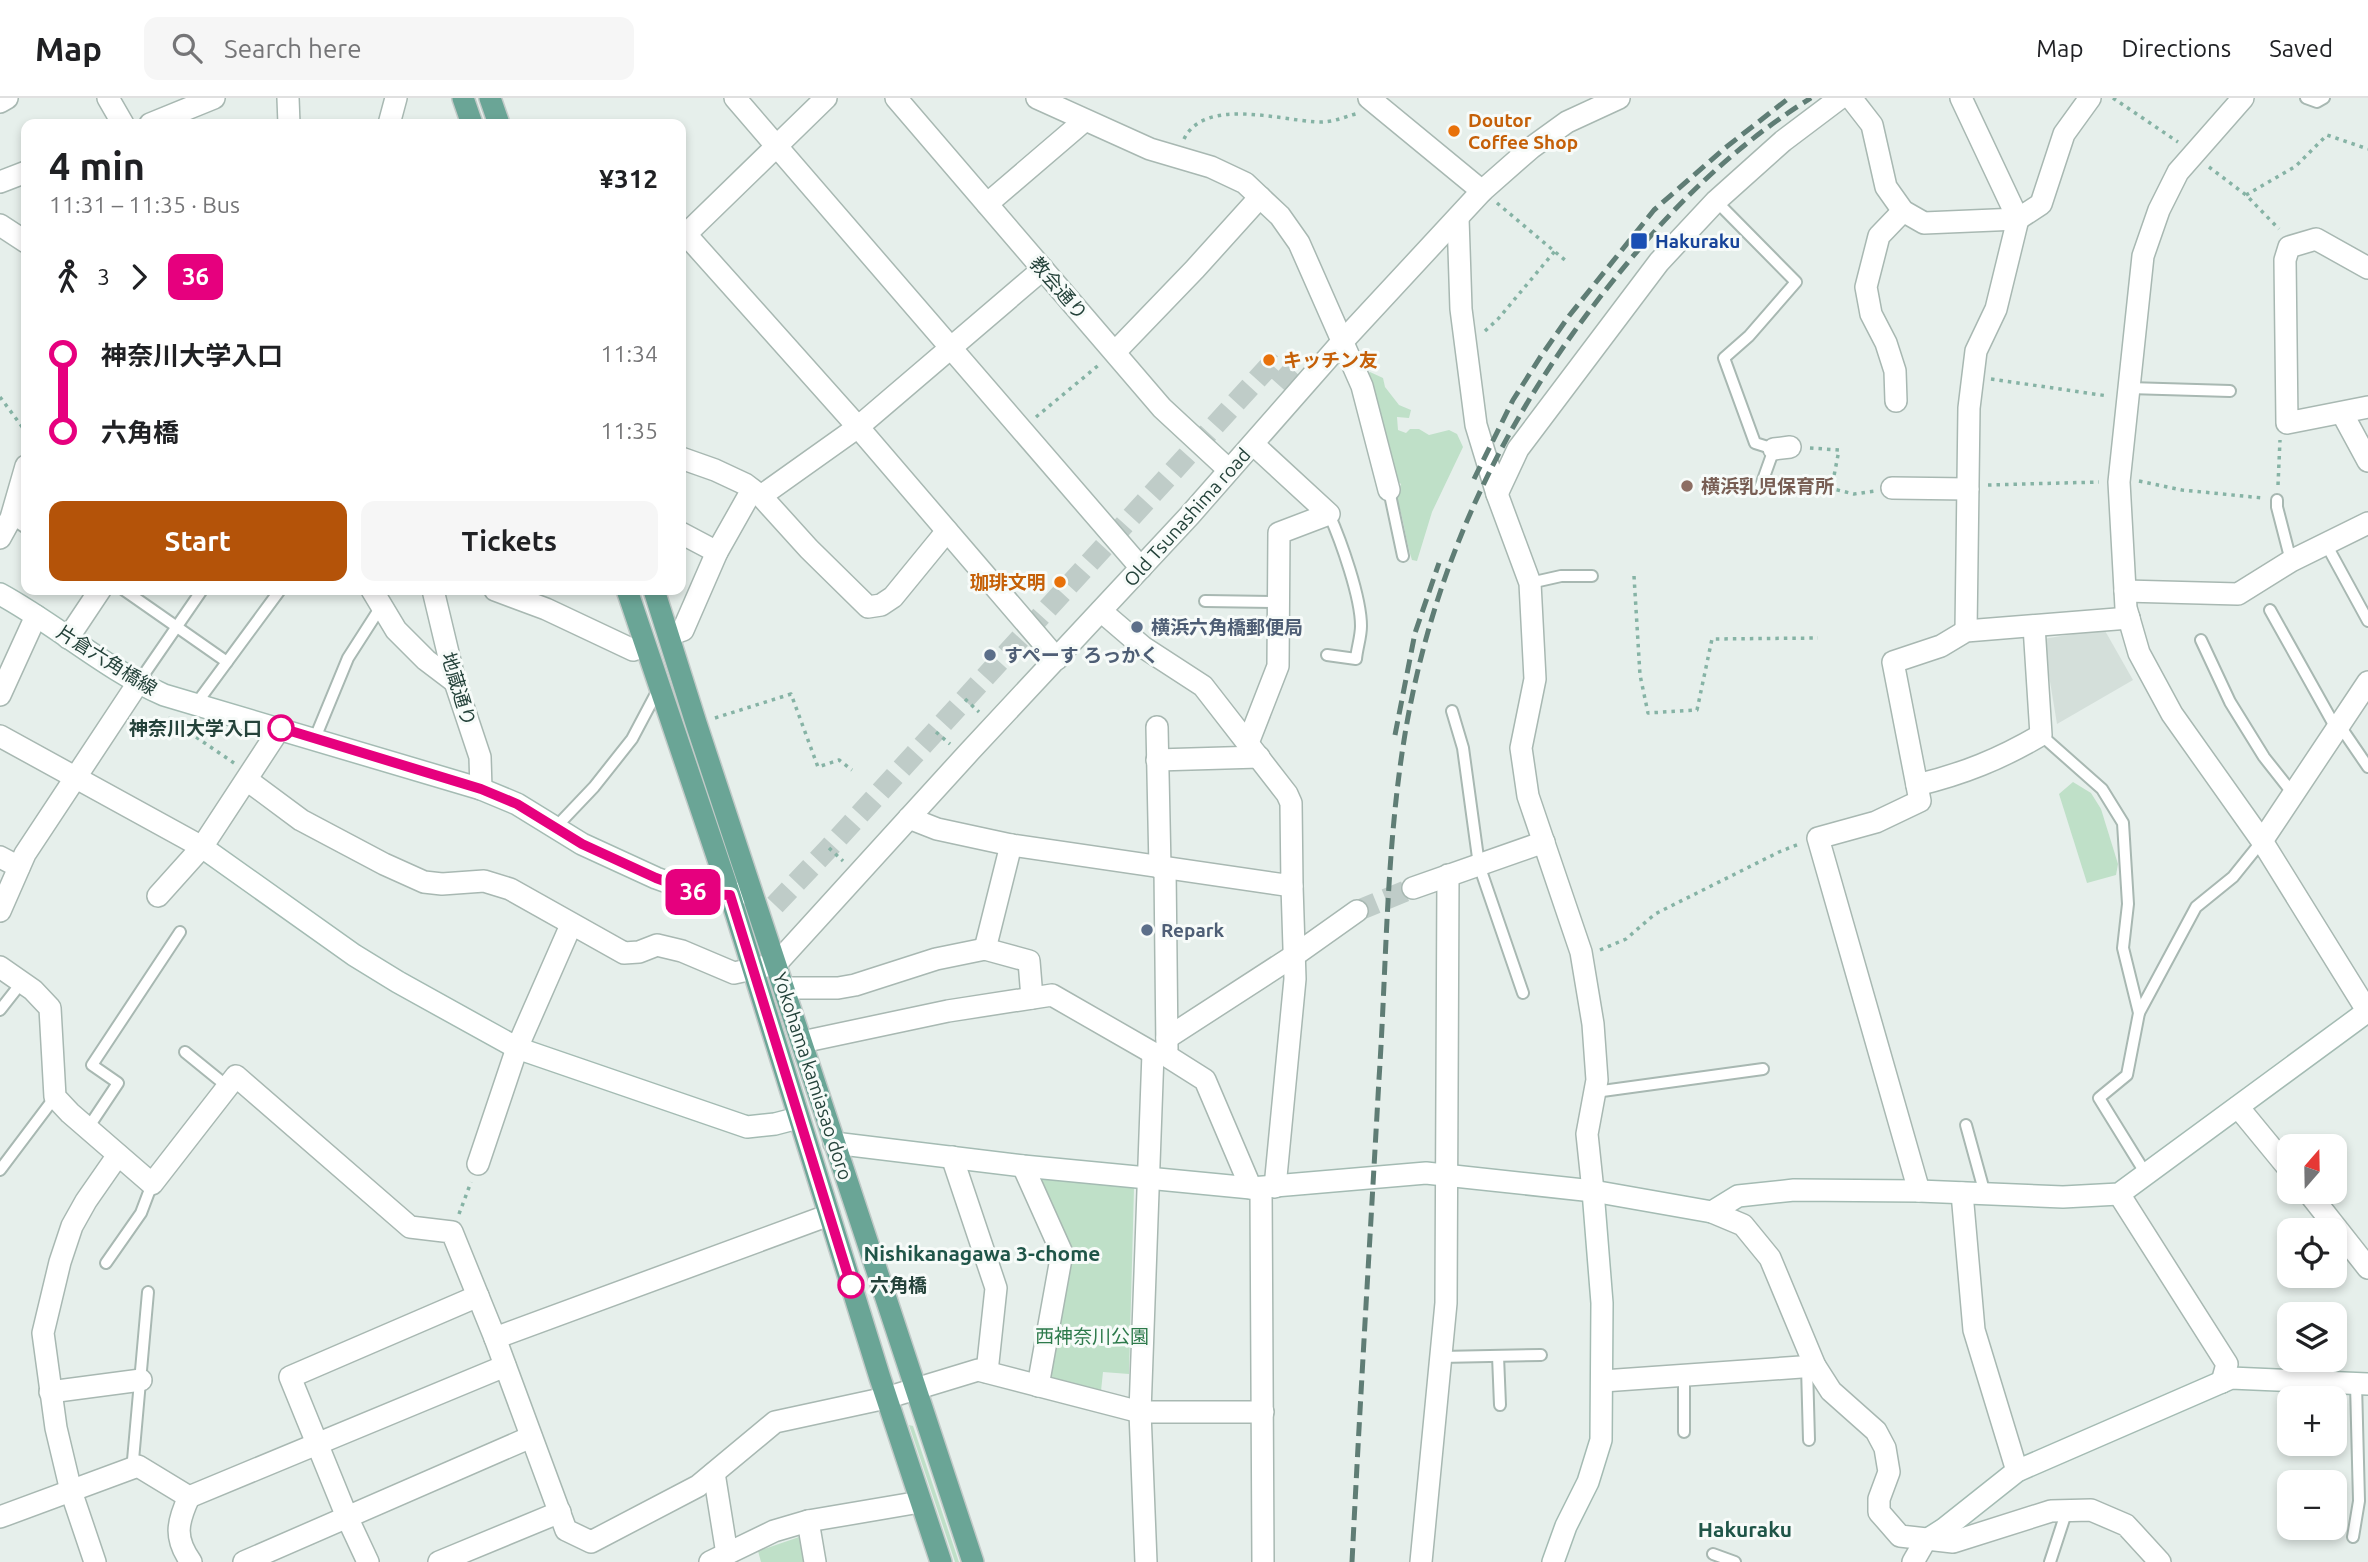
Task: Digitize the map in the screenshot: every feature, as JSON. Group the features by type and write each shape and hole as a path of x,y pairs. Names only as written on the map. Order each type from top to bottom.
{"main road":[{"path":"463,98 470,119"},
{"path":"490,98 497,119"},
{"name":"Yokohama kamiasao doro","path":"629,595 730,895 886,1398 941,1562"},
{"name":"Yokohama kamiasao doro","path":"656,595 973,1562"}],"street":[{"path":"0,102 7,98"},
{"path":"108,98 120,119"},
{"path":"288,98 289,119"},
{"path":"390,119 396,98"},
{"path":"734,98 1141,568"},
{"path":"686,230 826,98"},
{"name":"教会通り","path":"896,98 1162,408 1230,470"},
{"path":"1037,98 1150,149 1211,167 1245,183 1280,216 1299,243 1362,386 1389,490"},
{"name":"Old Tsunashima road","path":"776,964 1141,568 1342,342 1482,191 1531,148 1567,122 1619,98"},
{"path":"1497,494 1518,449 1659,262 1716,201 1783,141 1840,98"},
{"path":"1851,98 1872,125 1886,187 1903,211 1924,223 2018,219 2041,205 2064,134 2085,100"},
{"path":"1961,98 2018,219 1996,309 1976,351 1972,376 1969,408 1966,631"},
{"path":"1712,1212 1738,1196 1794,1190 1919,1191 2063,1197 2119,1194 2368,1011 2262,841 2172,714 2139,653 2125,591 2119,479 2143,256 2178,172 2243,98"},
{"path":"162,119 204,101 206,119"},
{"path":"1375,103 1482,191"},
{"path":"987,204 1084,121"},
{"path":"0,182 21,174"},
{"path":"1115,352 1260,197"},
{"path":"1896,401 1895,371 1886,343 1871,314 1866,287 1879,236 1903,211"},
{"path":"1458,218 1461,309 1476,425 1497,494 1530,583 1535,680 1521,748 1528,796 1582,958 1593,1024 1597,1080 1587,1134 1602,1303 1601,1440 1588,1482 1566,1526 1553,1562"},
{"path":"0,226 21,239"},
{"path":"686,238 858,428 1057,659"},
{"path":"2368,268 2316,239 2289,247 2285,260 2287,423 2368,407"},
{"path":"669,635 683,630 717,552 756,493 858,428 1043,270"},
{"path":"2342,413 2368,461"},
{"path":"1253,444 1329,514 1279,533 1278,666 1253,750"},
{"path":"686,460 715,470 756,493 868,607 881,605 893,597 947,531"},
{"path":"1892,488 1968,487"},
{"path":"0,537 19,523"},
{"path":"2125,591 2238,594 2291,561 2368,523"},
{"path":"686,536 717,552"},
{"name":"片倉六角橋線","path":"0,594 138,683 164,695 481,789 517,804 555,828 607,855 700,894 730,895 752,892"},
{"path":"68,638 97,595"},
{"name":"地蔵通り","path":"434,595 454,682 480,757 481,789"},
{"path":"508,595 546,609 633,650 645,646"},
{"path":"377,598 396,630 426,660 454,682"},
{"path":"1101,611 1143,647 1203,686 1287,794 1291,803 1295,955 1262,1188 1263,1562"},
{"path":"0,695 36,616"},
{"path":"1919,1191 1818,838 1876,822 1920,801 1893,662 1941,646 1966,631 2129,618"},
{"path":"1917,785 1956,775 2004,757 2041,735 2034,626"},
{"path":"2262,841 2368,682"},
{"path":"0,911 25,854 138,683"},
{"path":"1146,1562 1140,1412 1149,1178 1162,1049 1163,869 1157,727"},
{"path":"158,896 202,846 280,728"},
{"path":"0,736 202,846 354,955 517,1048 747,1126 775,1124 798,1118"},
{"path":"1157,761 1253,750"},
{"path":"249,777 301,820 328,837 384,864 424,882 442,884 484,881 510,889 624,953 639,953 657,944 682,951 734,973 776,964"},
{"path":"909,818 937,829 1011,845 1292,886"},
{"path":"1413,888 1544,842"},
{"path":"985,949 1011,845"},
{"path":"0,857 19,867"},
{"path":"1421,1562 1446,1303 1448,875"},
{"path":"1162,1049 1357,911"},
{"path":"478,1164 517,1048 571,925"},
{"path":"784,988 838,988 855,985 936,959 985,949 1029,961 1032,998"},
{"path":"0,967 22,982 50,1008 55,1097 152,1184 236,1076 410,1227 452,1232 495,1338 566,1530 591,1542 698,1486 775,1422 915,1391 978,1370 1140,1412 1263,1412"},
{"path":"802,1042 948,1011 1052,995 1162,1049 1205,1080 1262,1188"},
{"path":"2238,1107 2277,1154"},
{"path":"834,1143 1023,1166 1262,1188 1426,1173 1593,1191 1712,1212 1743,1225 1770,1258 1811,1366 1831,1391 1876,1431 1885,1448 1889,1472 1879,1499 1879,1511 1900,1536 1925,1541 1953,1542 2051,1511 2091,1510 2126,1525 2160,1562"},
{"path":"95,1562 71,1491 56,1428 43,1334 60,1262 77,1218 118,1155"},
{"path":"953,1157 996,1288 987,1372"},
{"path":"1023,1166 1062,1252 1038,1385"},
{"path":"1962,1193 1973,1330 2017,1471"},
{"path":"2119,1194 2227,1364 2222,1382"},
{"path":"2317,1204 2368,1268"},
{"path":"495,1338 829,1215"},
{"path":"368,1562 290,1377 478,1296"},
{"path":"191,1562 180,1547 178,1528 189,1497 505,1366"},
{"path":"1603,1381 1811,1366"},
{"path":"1913,1562 1925,1541 2017,1471 2231,1378 2362,1384"},
{"path":"50,1392 141,1380"},
{"path":"244,1562 531,1437"},
{"path":"0,1517 138,1466 189,1497"},
{"path":"714,1473 719,1558 774,1531 808,1521 920,1502"},
{"path":"439,1562 560,1512"},
{"path":"808,1521 815,1562"}],"lane":[{"path":"2306,98 2317,102 2324,98"},
{"path":"1716,201 1796,282 1749,336 1724,358 1755,443 1782,448 1759,491"},
{"path":"2128,393 2230,391"},
{"path":"1389,490 1404,556"},
{"path":"2277,499 2291,561"},
{"path":"1327,655 1356,659 1361,625 1354,589 1329,514"},
{"path":"2326,544 2368,621"},
{"path":"1530,583 1561,576 1592,576"},
{"path":"131,595 227,662"},
{"path":"138,683 198,595"},
{"path":"195,704 276,595"},
{"path":"315,738 377,598"},
{"path":"1205,601 1279,601"},
{"path":"2270,610 2339,729 2368,766"},
{"path":"2201,640 2230,702 2263,757 2294,795"},
{"path":"555,828 594,787 632,739 659,688"},
{"path":"1452,711 1463,748 1479,865 1523,993"},
{"path":"2041,735 2102,789 2123,823 2128,904 2123,948 2138,1013"},
{"path":"2146,1174 2099,1098 2127,1075 2138,1013 2196,907 2233,877 2262,841"},
{"path":"88,1128 118,1083 92,1065 180,932"},
{"path":"0,1010 22,982"},
{"path":"185,1052 228,1087"},
{"path":"1595,1092 1763,1069"},
{"path":"0,1170 55,1097"},
{"path":"1966,1125 1985,1194"},
{"path":"106,1263 141,1213 152,1184"},
{"path":"134,1468 148,1292"},
{"path":"1441,1357 1541,1355"},
{"path":"1498,1356 1500,1405"},
{"path":"1809,1440 1811,1366"},
{"path":"1684,1376 1684,1432"},
{"path":"2353,1536 2359,1501 2362,1384"},
{"path":"2050,1562 2067,1510"},
{"path":"1713,1554 1735,1562"}],"path":[{"path":"2113,98 2194,154 2246,195 2295,246"},
{"path":"1251,108 1315,122 1335,122 1375,103"},
{"path":"1223,108 1242,108"},
{"path":"1178,157 1187,132 1196,118 1206,112"},
{"path":"2246,195 2296,166 2327,135 2368,149"},
{"path":"1482,191 1566,261"},
{"path":"1465,349 1498,319 1555,251"},
{"path":"1021,429 1115,352"},
{"path":"1972,376 2128,393"},
{"path":"0,397 21,425"},
{"path":"1968,487 2119,479 2277,499 2280,432 2287,423"},
{"path":"1782,448 1839,450 1829,488 1854,494 1892,488"},
{"path":"1634,576 1640,675 1648,713 1697,710 1712,639 1818,638"},
{"path":"713,719 791,694 818,767 839,760 852,770"},
{"path":"167,718 249,777"},
{"path":"1582,958 1626,939 1655,914 1779,852 1818,838"},
{"path":"452,1232 478,1164"}],"shaded area":[{"path":"2104,629 2133,680 2057,724 2043,639"}],"green space":[{"path":"1370,372 1383,378 1385,387 1399,405 1411,410 1409,418 1397,417 1398,430 1406,433 1410,429 1419,429 1429,435 1449,430 1457,434 1463,447 1432,512 1417,561 1412,560 1396,498 1401,484 1395,479 1365,376"},
{"path":"2073,782 2091,793 2101,809 2118,864 2116,875 2087,883 2059,794"},
{"name":"西神奈川公園","path":"1043,1178 1134,1188 1129,1374 1103,1372 1101,1391 1052,1379 1048,1371 1068,1250 1038,1184"},
{"path":"909,1425 913,1426 959,1562 955,1562"},
{"path":"802,1536 809,1562 761,1562 758,1551"}],"tunnel":[{"path":"775,905 1271,364 1300,390"},
{"path":"1357,911 1413,888"}],"railway":[{"path":"1474,479 1513,400 1541,356 1569,316 1654,210 1725,148 1789,98"},
{"path":"1352,1562 1395,807 1408,717 1421,656 1439,597 1459,539 1484,484 1543,377 1578,326 1637,251 1682,202 1756,136 1811,98"},
{"path":"1395,735 1415,633 1439,563"}],"bus line":[{"name":"36","path":"281,728 481,789 517,804 582,844 656,878 700,894 730,895 851,1285"}],"place":[{"name":"Doutor Coffee Shop","path":"1454,131"},
{"name":"Hakuraku","path":"1639,241"},
{"name":"キッチン友","path":"1269,360"},
{"name":"横浜乳児保育所","path":"1687,486"},
{"name":"珈琲文明","path":"1060,582"},
{"name":"横浜六角橋郵便局","path":"1137,627"},
{"name":"すぺーす ろっかく","path":"990,655"},
{"name":"神奈川大学入口","path":"281,728"},
{"name":"Repark","path":"1147,930"},
{"name":"六角橋","path":"851,1285"}],"district":[{"name":"Nishikanagawa 3-chome","path":"982,1253"},
{"name":"Hakuraku","path":"1745,1529"}]}
